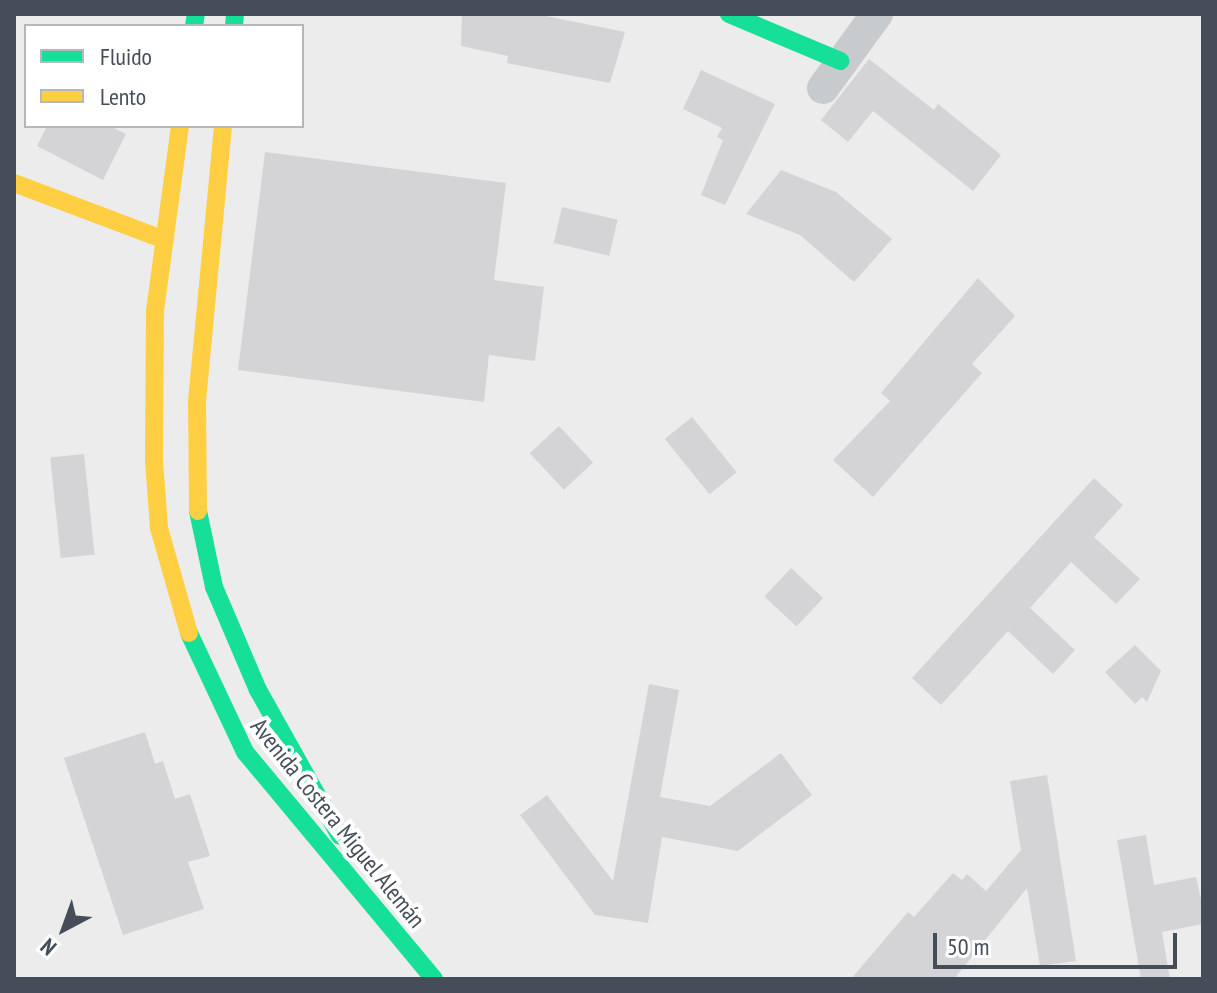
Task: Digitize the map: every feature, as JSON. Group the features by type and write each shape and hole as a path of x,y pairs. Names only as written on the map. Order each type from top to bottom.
{"main road":[{"path":"729,14 831,75"},
{"name":"Avenida Costera Miguel Alemán","path":"180,128 155,312 154,460 159,528 185,623 245,752 434,979"},
{"name":"Avenida Costera Miguel Alemán","path":"223,128 197,401 198,521 214,587 258,690 354,860 458,979"},
{"path":"14,183 165,240"}],"street":[{"path":"831,75 877,14"}],"building":[{"path":"462,14 536,14 625,32 610,83 507,63 508,56 461,46"},
{"path":"869,59 934,110 938,104 1001,155 973,191 873,111 848,142 821,120"},
{"path":"701,70 775,104 725,205 701,195 723,140 717,137 722,128 683,109"},
{"path":"46,128 114,128 126,134 103,180 37,146"},
{"path":"265,152 506,183 494,280 544,287 535,361 489,355 484,402 238,370"},
{"path":"781,170 836,192 892,239 854,282 800,235 746,214"},
{"path":"562,207 618,220 609,256 554,243"},
{"path":"978,278 1015,316 972,364 982,373 873,497 833,460 890,401 881,393"},
{"path":"692,417 737,472 709,494 665,439"},
{"path":"559,426 593,463 564,490 530,453"},
{"path":"84,454 95,554 61,558 50,458"},
{"path":"1094,478 1123,505 1094,537 1140,579 1116,604 1071,562 1030,608 1075,650 1053,674 1008,631 941,705 912,678"},
{"path":"791,568 823,598 797,627 764,597"},
{"path":"1135,645 1161,671 1147,702 1142,697 1135,704 1105,672"},
{"path":"649,684 679,690 660,797 710,806 781,753 812,795 738,851 662,837 648,923 595,915 520,815 547,795 613,881"},
{"path":"145,732 155,764 163,761 175,799 190,794 210,856 188,862 204,909 123,935 64,758"},
{"path":"1047,775 1076,961 1040,966 1027,888 954,979 851,979 908,912 914,917 953,873 962,880 967,874 986,891 1021,850 1010,781"},
{"path":"1146,835 1154,885 1196,877 1203,908 1203,924 1162,932 1170,979 1141,979 1117,840"}],"traffic: fast":[{"path":"194,24 196,14"},
{"path":"234,24 235,14"},
{"path":"729,14 840,61"},
{"path":"198,511 214,587 258,690 340,836"},
{"path":"189,633 245,752 434,979"}],"traffic: slow":[{"path":"180,128 155,312 154,460 159,528 189,633"},
{"path":"198,511 197,401 223,128"},
{"path":"14,183 165,240"}]}
